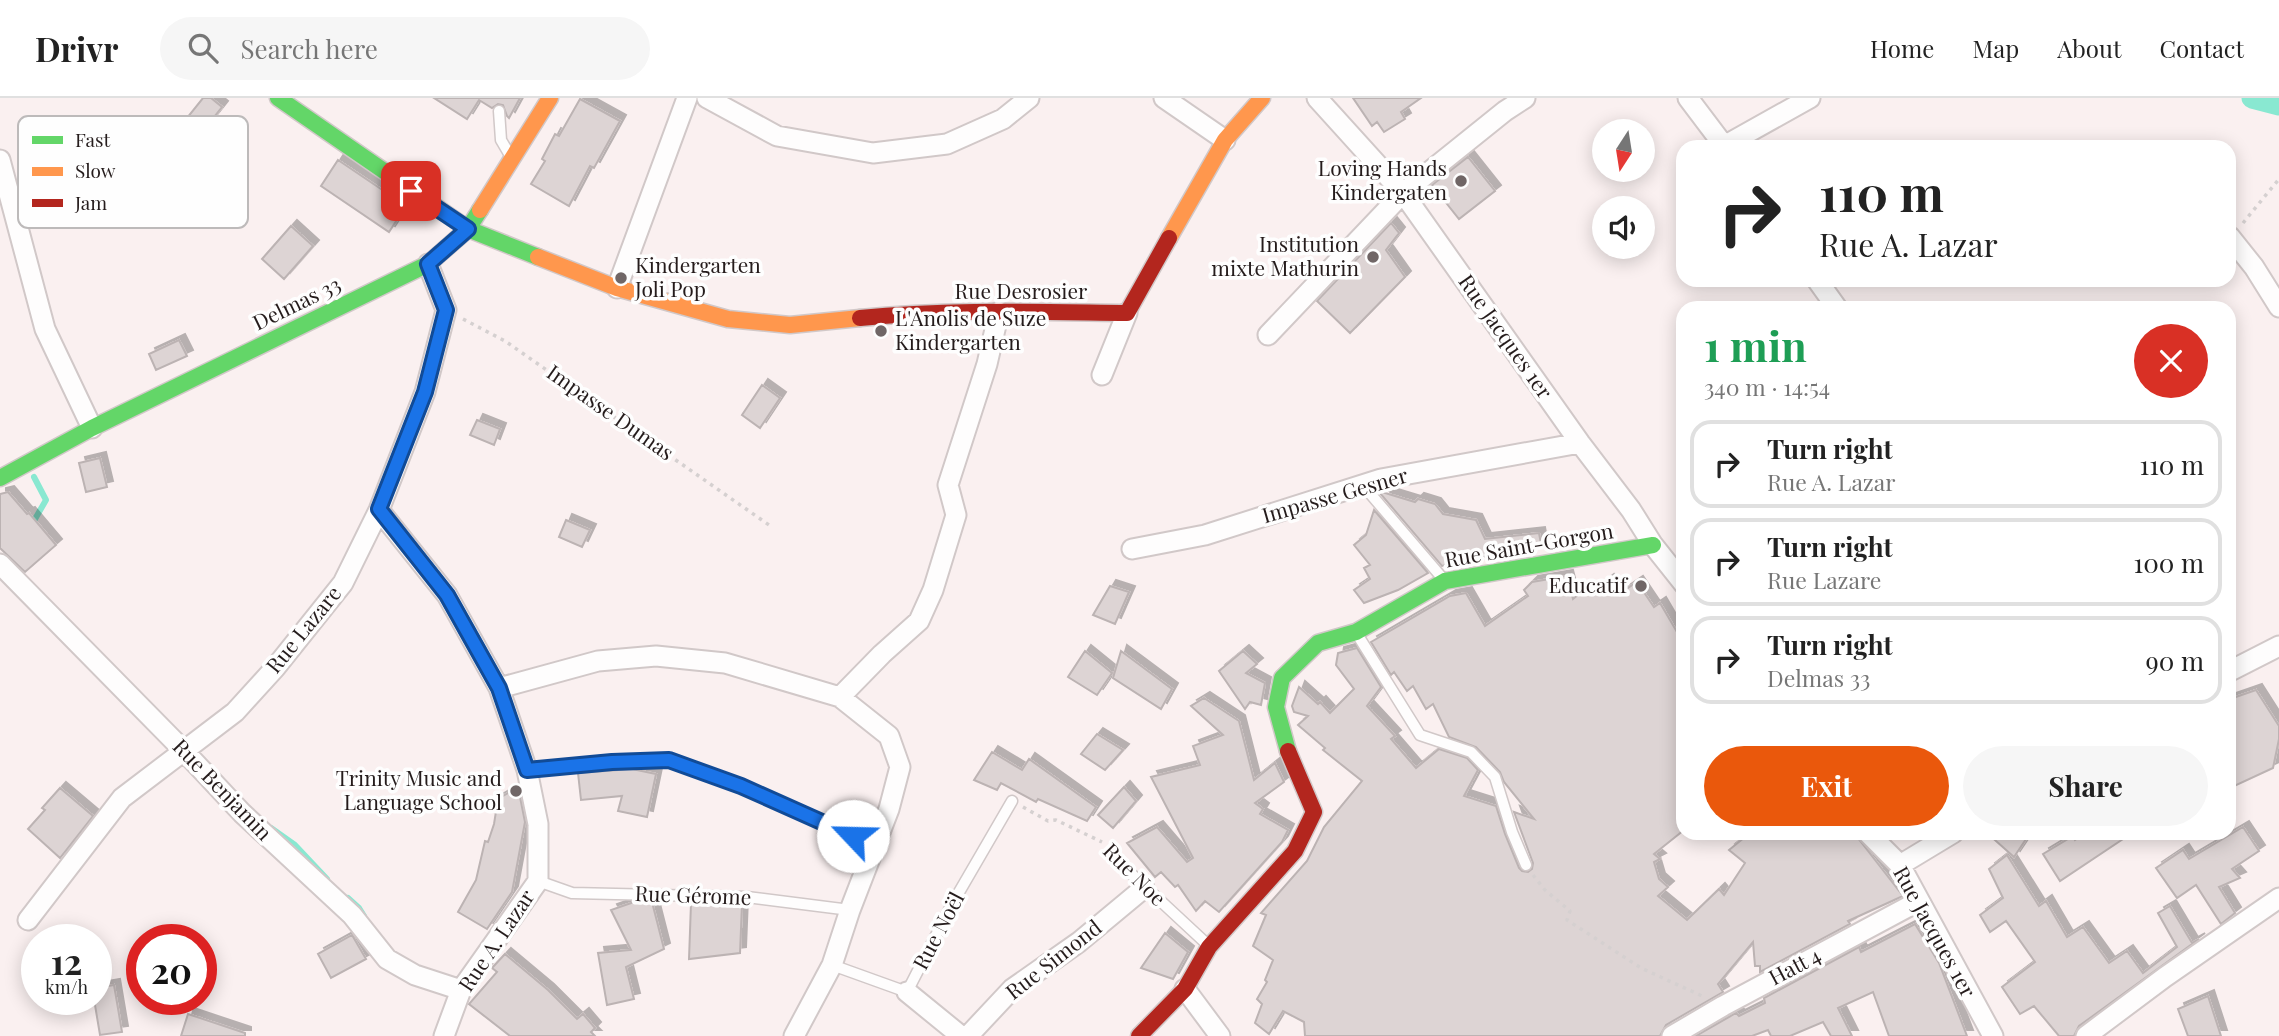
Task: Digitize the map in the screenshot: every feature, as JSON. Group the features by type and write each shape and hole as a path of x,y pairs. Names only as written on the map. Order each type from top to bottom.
{"street":[{"name":"Rue Desrosier","path":"278,98 468,229 617,288 728,319 790,325 892,315 1127,313"},
{"name":"Delmas 33","path":"0,478 92,428 428,264 468,229 550,98"},
{"path":"617,288 687,98"},
{"path":"707,98 777,136 873,153 947,144 1003,118 1029,98"},
{"path":"1164,98 1225,140"},
{"path":"1102,375 1127,313 1225,140 1262,98"},
{"name":"Rue Jacques 1er","path":"1317,98 1403,193 1676,574"},
{"path":"1268,334 1403,193 1525,98"},
{"path":"1688,98 1720,140"},
{"path":"1735,140 1810,98"},
{"path":"0,160 18,228"},
{"path":"18,228 45,329 92,428"},
{"path":"2236,245 2254,267 2279,307"},
{"path":"428,264 446,310"},
{"name":"Rue Lazare","path":"28,920 122,798 235,712 275,668 343,583 379,509 425,392 446,310"},
{"path":"840,698 882,654 919,621 933,590 956,515 948,485 986,364 999,312"},
{"name":"Impasse Gesner","path":"1132,549 1205,535 1381,479 1580,443"},
{"name":"Rue A. Lazar","path":"379,509 447,595 499,688 527,770 538,824 538,881 461,990 444,1036"},
{"name":"Rue Saint-Gorgon","path":"1139,1036 1185,989 1209,947 1295,852 1314,812 1290,757 1276,707 1282,678 1318,643 1356,632 1445,581 1653,545"},
{"name":"Rue Benjamin","path":"0,564 242,813 352,915 387,959 415,975 461,990"},
{"path":"2236,668 2279,646"},
{"path":"499,688 598,661 656,656 725,663 840,698 889,736 900,767 889,809 832,965 794,1036"},
{"name":"Rue Jacques 1er","path":"1878,840 1900,865 1993,1036"},
{"path":"1900,865 1942,840"},
{"name":"Rue Simond","path":"968,1036 1012,989 1079,942 1144,888"},
{"path":"2086,1036 2279,898"},
{"name":"Hatt 4","path":"1672,1036 1919,901"},
{"path":"1185,989 1220,1036"},
{"path":"907,992 961,1036"}],"lane":[{"path":"499,111 501,140 511,159"},
{"path":"1362,484 1445,581"},
{"path":"1356,632 1420,735 1471,752 1494,777 1526,865"},
{"path":"527,770 669,760 741,786 875,846"},
{"name":"Rue Noël","path":"832,965 907,992 951,906 1012,801"},
{"name":"Rue Noe","path":"1110,853 1209,947"},
{"name":"Rue Gérome","path":"538,881 572,893 747,897 850,910"}],"path":[{"path":"2236,231 2279,179"},
{"name":"Impasse Dumas","path":"446,310 505,341 769,525"},
{"name":"Rue Noe","path":"1012,801 1048,821 1056,820 1101,841 1110,853"},
{"path":"1526,865 1545,890 1570,911 1567,919 1642,968 1723,1006"}],"building":[{"path":"203,98 211,98 222,107 215,116 189,116"},
{"path":"434,98 520,98 509,118 503,105 498,104 492,108 479,100 467,119"},
{"path":"1353,98 1421,98 1401,112 1405,119 1384,132 1377,122 1372,126"},
{"path":"580,99 620,121 594,168 590,166 569,206 531,184 545,161 542,159 555,134 559,136"},
{"path":"1468,157 1495,191 1459,219 1432,185"},
{"path":"338,160 406,206 389,232 321,186"},
{"path":"1391,223 1399,233 1386,250 1405,277 1350,333 1317,301"},
{"path":"291,226 313,246 284,279 262,259"},
{"path":"179,340 187,356 156,370 149,354"},
{"path":"762,385 780,398 760,428 742,415"},
{"path":"477,420 500,429 494,445 470,435"},
{"path":"100,458 107,487 86,492 79,463"},
{"path":"8,492 56,545 25,572 0,548 0,494"},
{"path":"1379,492 1415,502 1418,499 1435,504 1443,514 1476,520 1485,539 1539,533 1541,544 1442,566"},
{"path":"1374,510 1428,573 1398,590 1364,603 1354,590 1370,579 1364,568 1370,565 1354,545 1366,535"},
{"path":"566,520 590,530 582,547 559,537"},
{"path":"1567,576 1573,599 1584,590 1589,595 1608,580 1619,594 1637,582 1654,607 1660,603 1676,630 1676,836 1654,854 1660,859 1654,862 1659,879 1668,887 1658,896 1687,920 1719,889 1724,895 1745,863 1729,850 1741,840 1859,840 1903,896 1848,921 1850,924 1760,972 1760,966 1755,966 1753,942 1718,984 1723,992 1666,1025 1660,1036 1305,1036 1304,1022 1283,1011 1269,1034 1255,1023 1262,1004 1257,999 1267,982 1265,980 1273,960 1253,946 1266,915 1261,913 1307,861 1324,827 1362,781 1323,750 1325,748 1298,725 1308,716 1294,712 1292,706 1299,687 1330,713 1354,689 1336,665 1338,653 1357,648 1381,687 1367,706 1395,736 1391,739 1416,768 1439,749 1467,758 1478,770 1464,796 1496,806 1519,868 1528,872 1533,863 1514,812 1534,819 1504,782 1500,772 1476,747 1449,737 1433,704 1426,709 1413,686 1407,691 1394,672 1391,675 1371,642 1450,596 1466,593 1485,626 1528,596 1524,590 1532,582"},
{"path":"1110,586 1129,592 1115,624 1093,615"},
{"path":"1085,651 1112,673 1097,695 1068,677"},
{"path":"1121,651 1172,689 1161,709 1113,678"},
{"path":"1243,651 1257,664 1246,673 1265,683 1261,705 1250,702 1245,709 1219,671"},
{"path":"2256,690 2279,726 2279,739 2273,768 2236,785 2236,697"},
{"path":"1204,698 1239,721 1254,780 1275,763 1284,782 1255,803 1263,809 1260,814 1288,830 1282,842 1219,912 1205,901 1196,911 1178,885 1175,887 1161,872 1155,877 1127,843 1157,827 1187,862 1193,858 1151,777 1200,765 1193,746 1223,735 1191,706"},
{"path":"1097,734 1123,750 1105,770 1081,754"},
{"path":"992,752 1022,770 1029,759 1096,807 1087,821 1038,799 1036,802 1001,783 997,790 974,780"},
{"path":"632,769 656,774 647,817 618,811 622,796 581,800 578,773"},
{"path":"518,787 525,822 512,892 487,929 458,912 476,880 485,841 488,842 494,824 498,799"},
{"path":"1124,787 1136,801 1113,828 1098,815"},
{"path":"60,788 93,816 60,858 28,829"},
{"path":"2243,827 2259,851 2232,869 2240,878 2219,887 2235,913 2221,924 2196,885 2177,898 2156,868 2183,850 2189,859 2221,840 2236,840 2236,831"},
{"path":"1995,840 2025,840 2014,857"},
{"path":"2066,840 2122,840 2060,881 2043,854"},
{"path":"2007,855 2039,906 2046,901 2067,937 2083,927 2109,963 2127,951 2143,973 2177,947 2158,913 2170,906 2192,943 2199,939 2079,1026 2074,1036 2059,1036 2034,1006 2020,1014 2002,987 2035,962 2006,921 1990,932 1980,915 2003,898 1989,869"},
{"path":"634,902 652,902 664,949 626,967 634,999 607,1005 598,953 631,950 611,910"},
{"path":"691,903 742,904 740,953 689,959"},
{"path":"1915,924 1939,963 1967,1036 1889,1036 1873,992 1838,1008 1852,1036 1831,1036 1823,1022 1790,1036 1771,1036 1768,1030 1752,1036 1696,1036 1736,1013 1739,1016 1765,1003 1764,998 1859,947 1861,952"},
{"path":"1165,933 1188,952 1173,979 1141,968"},
{"path":"352,935 366,959 331,978 318,954"},
{"path":"505,954 577,1019 583,1014 595,1028 591,1032 595,1036 510,1036 469,1004 497,972 492,968"},
{"path":"112,985 122,1032 100,1035 97,1015 112,1015"},
{"path":"2208,996 2221,1036 2188,1036 2178,1009"},
{"path":"188,1015 245,1033 245,1036 181,1036"}],"waterway":[{"path":"2252,98 2279,105"},
{"path":"31,526 46,500 34,477"},
{"path":"271,828 295,845 327,879"},
{"path":"348,898 364,916"}],"traffic: fast":[{"path":"278,98 468,229 538,257"},
{"path":"0,478 92,428 428,264 468,229 480,210"},
{"path":"1288,751 1276,707 1282,678 1318,643 1356,632 1445,581 1653,545"}],"traffic: slow":[{"path":"480,210 550,98"},
{"path":"1169,238 1225,140 1262,98"},
{"path":"538,257 617,288 728,319 790,325 860,318"}],"traffic: jam":[{"path":"860,318 960,312 1127,313 1169,238"},
{"path":"1139,1036 1185,989 1209,947 1295,851 1314,812 1288,751"}],"place":[{"name":"Loving Hands Kindergaten","path":"1461,181"},
{"name":"Institution mixte Mathurin","path":"1373,257"},
{"name":"Kindergarten Joli Pop","path":"621,278"},
{"name":"L'Anolis de Suze Kindergarten","path":"881,331"},
{"name":"Educatif","path":"1641,586"},
{"name":"Trinity Music and Language School","path":"516,791"}],"route":[{"path":"411,191 468,229 428,264 446,310 425,392 379,509 447,595 499,688 527,770 669,760 741,786 853,836"}]}
